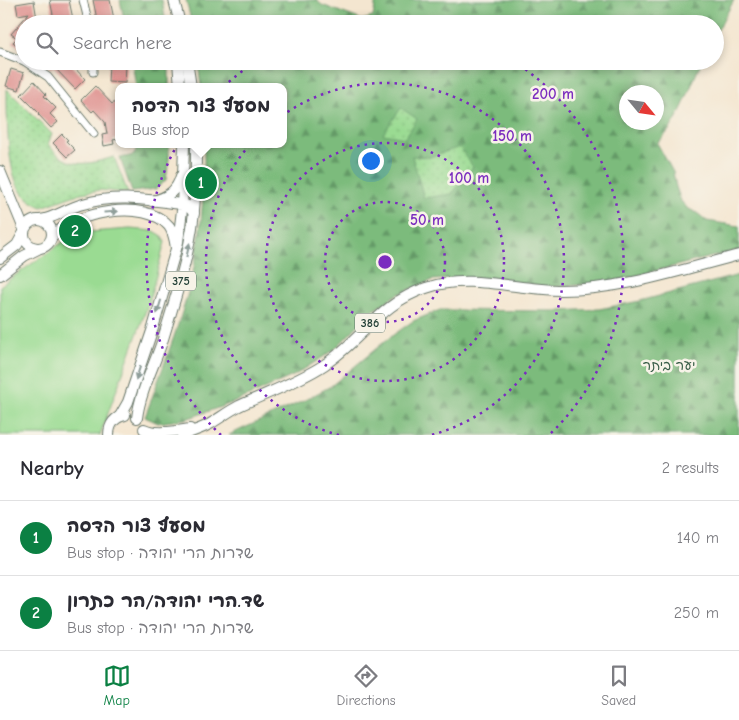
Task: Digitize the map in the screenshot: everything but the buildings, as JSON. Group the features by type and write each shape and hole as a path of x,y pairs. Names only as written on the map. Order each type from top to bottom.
{"main road":[{"path":"169,0 172,15"},
{"path":"174,0 178,15"},
{"path":"179,70 180,83"},
{"path":"189,70 191,83"},
{"name":"375","path":"109,435 112,424 120,416 131,392 176,251 182,204 184,148"},
{"name":"375","path":"137,418 140,402 180,284 191,238 194,214 196,148"},
{"path":"152,201 172,192 180,181 184,168"},
{"path":"0,171 15,206 24,232 25,242 28,246 38,249"},
{"path":"0,258 17,245 27,225 37,220 49,219 81,204 95,200 118,198 182,204 188,206 194,214"},
{"path":"15,206 21,212 48,224 52,237"},
{"path":"0,274 24,256 47,246 52,237 63,227 85,216 107,212 154,215 169,227 174,237 176,251"},
{"name":"386","path":"182,435 208,425 236,407 297,380 325,364 393,304 426,287 465,282 560,290 591,289 739,255"},
{"path":"120,416 129,415 137,418 144,432"},
{"name":"386","path":"144,432 155,434 208,425"}],"street":[{"path":"83,0 87,15"},
{"path":"0,52 15,58"},
{"path":"38,70 48,77 94,134"}],"green space":[{"path":"120,0 162,0 164,15 123,15"},
{"path":"186,0 316,0 322,5 349,15 190,15"},
{"path":"376,0 734,0 724,18 724,15 373,15"},
{"path":"133,70 169,70 169,83 135,83"},
{"path":"199,70 698,70 678,116 657,143 673,172 681,201 687,208 707,221 739,226 739,250 607,283 547,287 495,278 433,280 396,295 371,312 334,350 295,375 235,402 186,419 158,423 145,417 189,289 197,254 201,217 204,148 287,148 287,83 201,83"},
{"path":"7,89 52,134 48,144 63,158 70,162 86,163 114,157 128,193 101,190 81,193 42,207 27,198 17,185 10,159"},
{"path":"401,108 417,119 405,138 383,134"},
{"path":"460,147 473,167 452,194 424,198 412,156 430,157"},
{"path":"137,148 169,148 166,180 156,189 132,192 120,158 134,155"},
{"path":"130,229 154,231 161,235 165,242 149,302 100,435 0,435 0,286 76,233"},
{"name":"יער ביתר","path":"739,275 739,435 229,435 331,386 389,338 413,321 440,310 557,311 599,309 640,301"}],"place":[{"name":"מסעף צור הדסה","path":"201,183"},
{"name":"שד.הרי יהודה/הר כתרון","path":"75,231"}]}
